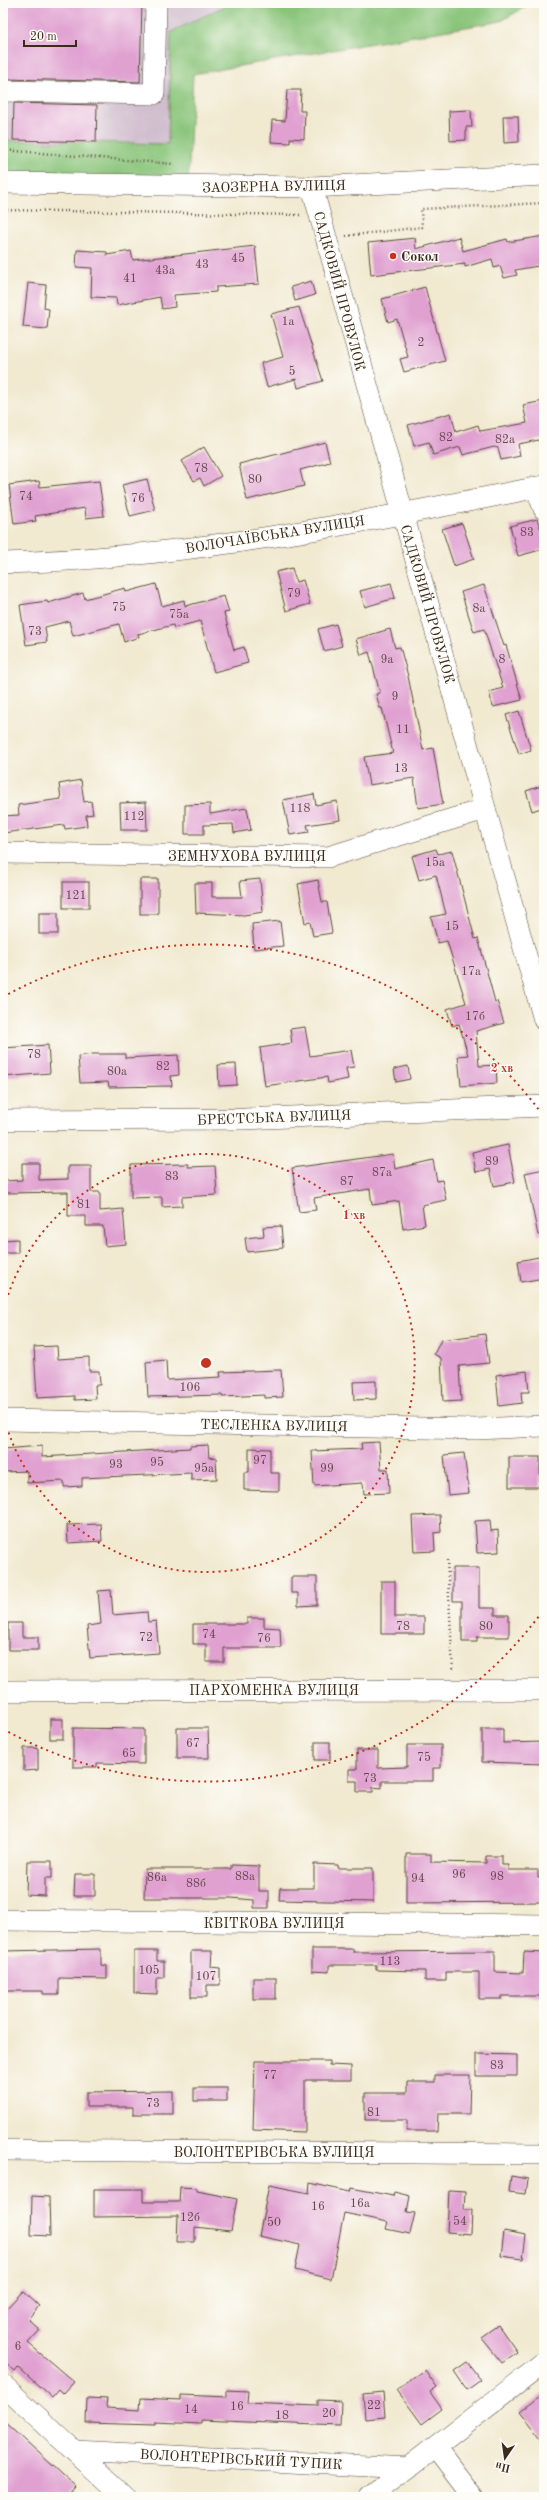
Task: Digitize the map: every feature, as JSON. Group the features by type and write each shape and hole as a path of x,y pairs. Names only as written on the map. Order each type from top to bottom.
{"street":[{"path":"3,91 154,94 156,3"},
{"name":"ЗАОЗЕРНА ВУЛИЦЯ","path":"3,183 312,187 544,175"},
{"name":"САДКОВИЙ ПРОВУЛОК","path":"312,187 544,1020"},
{"path":"540,486 544,509"},
{"name":"ВОЛОЧАЇВСЬКА ВУЛИЦЯ","path":"3,563 145,554 262,538 403,514 540,486"},
{"name":"ЗЕМНУХОВА ВУЛИЦЯ","path":"3,853 328,857 485,809"},
{"name":"БРЕСТСЬКА ВУЛИЦЯ","path":"3,1120 245,1119 544,1106"},
{"name":"ТЕСЛЕНКА ВУЛИЦЯ","path":"3,1420 477,1429 544,1426"},
{"name":"ПАРХОМЕНКА ВУЛИЦЯ","path":"3,1691 544,1690"},
{"name":"КВІТКОВА ВУЛИЦЯ","path":"3,1920 544,1925"},
{"name":"ВОЛОНТЕРІВСЬКА ВУЛИЦЯ","path":"3,2150 544,2154"},
{"path":"370,2497 544,2363"},
{"path":"3,2385 124,2497"},
{"path":"435,2447 473,2497"},
{"name":"ВОЛОНТЕРІВСЬКИЙ ТУПИК","path":"74,2451 408,2468"}],"path":[{"path":"3,150 177,165"},
{"path":"342,236 422,227 422,209 544,203"},
{"path":"3,210 309,215"},
{"path":"447,1560 454,1690"}],"shaded area":[{"path":"3,3 231,3 171,32 169,144 3,140"}],"green space":[{"path":"231,3 532,3 501,21 193,74 188,187 3,183 3,140 168,144 171,32"}],"building":[{"path":"3,3 142,3 140,82 3,79"},
{"path":"287,90 301,90 300,111 305,111 304,139 290,138 290,143 271,142 272,120 285,121"},
{"path":"14,103 97,105 96,142 13,140"},
{"path":"471,110 472,127 466,127 466,140 450,141 449,111"},
{"path":"503,116 518,116 519,142 504,143"},
{"path":"544,236 544,265 515,270 517,275 504,278 500,266 494,268 492,259 465,267 465,264 371,275 368,243 415,238 416,249 459,237 463,251 507,239 508,242"},
{"path":"255,246 259,284 216,287 216,292 174,295 175,307 162,309 160,297 117,305 116,298 91,297 92,268 76,267 77,250 107,252 107,255 131,251 133,260"},
{"path":"311,281 315,295 295,301 291,287"},
{"path":"28,283 46,285 44,308 49,309 47,329 23,327"},
{"path":"425,287 445,361 404,372 400,359 408,357 397,319 388,322 382,299"},
{"path":"299,307 323,381 298,388 296,379 267,387 261,363 283,357 271,314"},
{"path":"544,401 544,439 518,444 520,456 501,460 498,448 494,447 463,455 460,447 433,455 429,442 414,446 408,425 451,413 456,432 478,425 480,431 527,423 523,405"},
{"path":"325,442 330,462 300,470 304,486 247,500 239,464"},
{"path":"204,447 221,476 204,486 200,478 194,481 182,461"},
{"path":"147,479 155,510 130,516 122,485"},
{"path":"39,481 40,487 99,481 104,516 86,518 85,508 35,516 36,521 14,524 9,485"},
{"path":"537,519 544,538 544,549 518,556 510,526"},
{"path":"462,523 474,559 454,566 442,529"},
{"path":"292,568 296,582 303,580 310,604 286,611 276,572"},
{"path":"391,583 395,598 365,607 360,591"},
{"path":"156,584 162,606 184,600 185,606 224,596 229,612 224,613 234,650 244,647 248,663 214,672 200,621 174,628 173,625 138,634 139,637 124,642 119,624 73,636 69,621 45,627 47,642 26,645 20,605 47,601 48,603 83,593 85,599 125,588 126,592"},
{"path":"484,585 504,646 506,645 522,700 493,707 489,692 503,688 484,629 474,632 461,592"},
{"path":"336,624 342,646 324,651 318,629"},
{"path":"390,629 395,648 400,647 408,676 423,750 433,748 443,804 418,808 414,778 369,785 364,757 393,753 382,708 380,708 376,694 380,693 369,652 361,655 356,639"},
{"path":"519,711 531,750 519,754 506,715"},
{"path":"81,780 84,802 91,801 93,814 86,815 87,826 65,829 64,825 3,833 3,816 19,815 18,805 61,799 59,784"},
{"path":"544,785 544,807 532,811 526,791"},
{"path":"314,794 316,805 337,801 340,820 307,825 309,832 290,835 283,800"},
{"path":"146,802 147,830 121,830 120,803"},
{"path":"210,804 210,814 247,808 251,830 234,833 233,824 204,825 204,834 185,834 185,805"},
{"path":"436,849 438,854 452,851 475,939 478,938 495,1002 497,1001 504,1023 476,1031 479,1066 496,1065 497,1083 461,1086 458,1056 468,1055 459,1024 452,1026 447,1009 466,1003 447,941 438,943 431,917 446,914 436,875 419,880 412,856"},
{"path":"140,879 158,879 158,914 140,914"},
{"path":"260,879 263,912 244,915 196,913 195,883 212,883 212,897 242,897 240,881"},
{"path":"318,880 322,902 327,902 332,933 313,936 310,922 305,923 298,884"},
{"path":"63,882 89,882 89,908 63,908"},
{"path":"39,913 58,913 58,934 39,934"},
{"path":"280,921 283,946 254,949 252,924"},
{"path":"305,1027 310,1056 351,1050 354,1067 346,1068 348,1079 328,1083 327,1077 265,1086 260,1048 292,1043 290,1029"},
{"path":"48,1045 50,1073 3,1077 3,1048"},
{"path":"93,1054 125,1054 125,1058 178,1055 179,1075 171,1076 172,1086 109,1087 108,1082 80,1083 78,1056"},
{"path":"236,1064 237,1085 219,1086 218,1065"},
{"path":"408,1066 410,1079 396,1082 394,1069"},
{"path":"508,1145 515,1182 494,1186 490,1169 476,1172 472,1152"},
{"path":"393,1154 395,1169 433,1160 437,1181 442,1180 446,1200 422,1205 425,1225 403,1229 399,1201 372,1205 370,1189 314,1198 316,1210 299,1212 292,1168"},
{"path":"22,1163 39,1163 39,1180 68,1179 68,1166 91,1166 91,1192 100,1192 100,1211 123,1209 126,1244 105,1246 103,1226 86,1226 86,1216 68,1216 68,1192 5,1193 5,1181 22,1180"},
{"path":"188,1164 188,1167 215,1166 217,1195 182,1197 182,1206 162,1207 162,1197 131,1198 131,1165"},
{"path":"544,1169 544,1234 538,1235 525,1173"},
{"path":"281,1226 283,1248 247,1252 245,1238 264,1236 263,1227"},
{"path":"18,1239 18,1253 3,1253 3,1240"},
{"path":"544,1256 544,1278 521,1282 518,1261"},
{"path":"485,1334 489,1363 459,1366 461,1401 443,1402 441,1358 434,1354 441,1340"},
{"path":"57,1346 58,1359 89,1357 89,1371 99,1371 100,1385 95,1385 96,1399 75,1400 75,1396 37,1398 34,1347"},
{"path":"166,1360 167,1380 221,1377 220,1372 281,1370 283,1397 264,1398 264,1395 222,1397 222,1395 148,1397 146,1362"},
{"path":"527,1371 529,1392 521,1392 522,1403 499,1406 496,1375"},
{"path":"376,1381 376,1399 354,1400 353,1382"},
{"path":"379,1442 381,1469 388,1469 389,1493 364,1494 363,1483 314,1486 312,1451 362,1449 361,1443"},
{"path":"208,1445 209,1458 216,1457 217,1479 191,1480 191,1473 82,1478 82,1486 64,1487 64,1481 27,1483 27,1471 3,1472 3,1449 42,1446 42,1457 190,1448 190,1446"},
{"path":"249,1448 270,1449 270,1473 279,1473 279,1491 244,1490 244,1472 249,1472"},
{"path":"464,1453 469,1493 448,1495 444,1455"},
{"path":"509,1457 540,1457 540,1487 509,1487"},
{"path":"440,1515 441,1532 434,1533 435,1551 414,1552 412,1516"},
{"path":"490,1520 491,1531 498,1530 499,1552 477,1553 475,1521"},
{"path":"101,1524 102,1541 68,1543 67,1525"},
{"path":"453,1568 479,1568 479,1608 495,1608 495,1615 509,1615 509,1637 477,1637 477,1642 462,1642 462,1601 453,1601"},
{"path":"291,1577 317,1577 317,1605 298,1606 298,1593 291,1593"},
{"path":"381,1581 395,1581 395,1617 424,1617 424,1634 381,1634"},
{"path":"111,1590 113,1615 147,1612 148,1622 156,1621 159,1653 90,1658 87,1626 101,1624 98,1591"},
{"path":"247,1618 264,1618 264,1627 280,1628 281,1648 224,1648 224,1662 206,1662 206,1644 193,1644 193,1624 247,1624"},
{"path":"8,1623 22,1623 22,1637 38,1637 38,1650 8,1650"},
{"path":"50,1719 63,1719 63,1739 50,1739"},
{"path":"73,1728 144,1729 144,1764 97,1763 97,1767 73,1767"},
{"path":"177,1728 208,1728 209,1758 177,1758"},
{"path":"482,1729 503,1729 503,1743 544,1742 544,1764 482,1762"},
{"path":"315,1742 330,1742 330,1760 315,1760"},
{"path":"407,1745 441,1745 441,1768 433,1768 433,1781 382,1781 382,1788 373,1787 373,1792 357,1792 357,1781 349,1781 349,1769 357,1769 357,1750 378,1750 378,1768 407,1767"},
{"path":"24,1748 38,1748 38,1770 24,1771"},
{"path":"406,1854 431,1854 431,1862 486,1863 486,1856 502,1856 502,1865 508,1865 508,1870 538,1870 538,1878 544,1878 544,1902 406,1903"},
{"path":"27,1861 52,1861 52,1878 45,1878 45,1896 26,1895"},
{"path":"314,1864 338,1865 338,1868 373,1868 373,1902 279,1900 280,1888 314,1888"},
{"path":"231,1865 259,1866 259,1891 269,1891 269,1908 254,1908 254,1900 231,1898 144,1898 145,1869 231,1869"},
{"path":"75,1874 95,1874 95,1896 74,1896"},
{"path":"101,1949 101,1965 107,1966 107,1979 59,1978 59,1994 43,1994 43,1991 3,1991 3,1951"},
{"path":"312,1949 353,1949 353,1952 495,1951 495,1972 523,1973 524,1952 544,1953 544,1986 542,1986 541,1996 502,1996 502,1999 479,1999 479,1972 446,1972 446,1981 425,1981 425,1971 376,1970 376,1965 329,1965 329,1972 312,1971"},
{"path":"134,1951 157,1951 157,1961 164,1961 164,1978 157,1978 157,1994 134,1993"},
{"path":"191,1951 212,1951 211,1967 220,1968 220,1985 207,1985 207,1997 191,1997"},
{"path":"253,1978 276,1978 276,1999 253,1999"},
{"path":"476,2054 517,2055 517,2076 476,2076"},
{"path":"255,2061 329,2061 329,2065 351,2066 351,2080 305,2080 305,2132 253,2130"},
{"path":"435,2075 470,2075 469,2114 438,2114 437,2131 407,2131 407,2120 365,2120 365,2093 407,2093 407,2082 435,2082"},
{"path":"194,2088 227,2088 227,2101 194,2101"},
{"path":"173,2091 173,2114 133,2114 133,2107 86,2107 86,2092"},
{"path":"511,2176 528,2179 526,2194 509,2192"},
{"path":"310,2183 350,2192 351,2188 393,2196 394,2192 410,2196 407,2212 415,2213 410,2234 386,2229 388,2222 344,2213 331,2279 295,2270 300,2245 259,2236 269,2185 309,2193"},
{"path":"180,2187 197,2188 197,2191 237,2199 231,2231 195,2227 195,2242 177,2242 178,2216 94,2217 94,2189 143,2189 143,2202 179,2202"},
{"path":"449,2190 465,2191 464,2210 472,2210 471,2234 447,2232"},
{"path":"32,2196 49,2197 50,2236 31,2235"},
{"path":"504,2231 526,2235 523,2259 501,2256"},
{"path":"23,2291 39,2306 28,2319 40,2330 28,2343 74,2382 63,2394 59,2390 52,2398 18,2367 15,2371 3,2360 3,2312"},
{"path":"498,2325 517,2352 502,2363 481,2337"},
{"path":"467,2362 481,2380 467,2390 454,2371"},
{"path":"425,2370 437,2387 430,2392 442,2409 422,2424 397,2390"},
{"path":"227,2390 248,2391 247,2403 318,2406 318,2400 341,2401 340,2426 201,2420 201,2424 155,2422 155,2425 86,2423 87,2398 107,2399 106,2408 140,2410 141,2398 181,2400 181,2395 227,2397"},
{"path":"383,2392 385,2417 365,2419 363,2394"},
{"path":"544,2393 544,2442 520,2411"},
{"path":"3,2420 75,2486 65,2497 3,2497"}],"place":[{"name":"Сокол","path":"393,256"}]}
